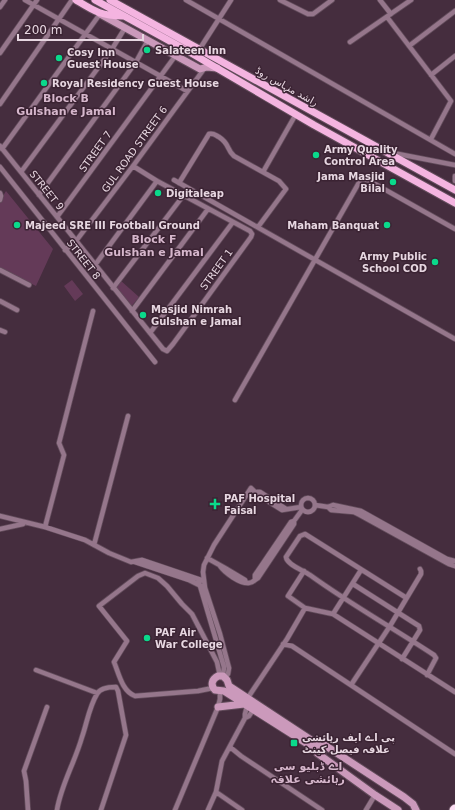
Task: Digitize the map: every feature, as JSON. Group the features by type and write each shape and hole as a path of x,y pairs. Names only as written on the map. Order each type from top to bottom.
{"main road":[{"path":"76,0 100,14 123,16"},
{"name":"راشد منہاس روڈ","path":"95,0 455,203"},
{"name":"راشد منہاس روڈ","path":"110,0 455,190"},
{"path":"131,12 155,29 156,34"},
{"path":"163,30 165,34 186,50"}],"street":[{"path":"0,7 5,0"},
{"path":"25,0 187,91"},
{"path":"0,53 37,0"},
{"path":"0,104 72,0"},
{"path":"186,0 455,154"},
{"path":"199,50 231,0"},
{"path":"280,0 308,14 313,14 332,0"},
{"path":"380,0 409,46 431,75 453,100 431,139"},
{"path":"350,42 410,0"},
{"path":"409,46 455,11"},
{"path":"1,147 100,14 200,69 205,67 217,68"},
{"name":"STREET 9","path":"21,172 112,49 125,28"},
{"path":"39,194 136,62 148,40"},
{"name":"STREET 7","path":"57,218 176,56"},
{"path":"431,75 455,56"},
{"name":"GUL ROAD STREET 6","path":"65,250 76,242 205,67"},
{"path":"263,172 296,114"},
{"path":"179,183 209,134 214,133 225,141 230,153 279,181 286,189 258,227"},
{"name":"STREET 9","path":"1,147 165,351"},
{"path":"387,152 455,165"},
{"path":"133,166 157,181 232,222 150,333"},
{"name":"STREET 8","path":"0,167 155,362"},
{"path":"455,176 455,182"},
{"path":"235,400 316,261 361,179 368,180 455,229"},
{"path":"174,180 455,339"},
{"path":"95,265 157,181"},
{"path":"0,193 0,200"},
{"path":"113,288 184,196"},
{"path":"132,311 208,209"},
{"name":"STREET 1","path":"165,351 167,351 173,344 251,236 252,234 250,231 232,222"},
{"path":"0,270 28,285"},
{"path":"0,300 17,310"},
{"path":"45,527 64,455 59,443 93,311"},
{"path":"94,545 128,416"},
{"path":"175,810 218,707 220,699 216,689 212,685 213,680 215,677 228,674 229,668 205,588 203,572 207,558 251,488 256,492 260,492 286,509 302,508 308,512 312,511 315,505"},
{"path":"207,558 245,580 246,583 252,582 255,579 255,575 291,522 294,521 302,508 302,501 308,498 314,502 315,505 328,507 331,510 354,512 455,566"},
{"path":"328,507 332,505 361,511 448,559 455,561"},
{"path":"0,516 45,527 85,540 131,562 182,577 205,588"},
{"path":"0,529 25,523"},
{"path":"406,599 305,534 300,536 287,555 286,559 343,599 390,626 434,655 436,658 427,675"},
{"path":"135,562 142,560 204,581"},
{"path":"352,685 421,574 420,569"},
{"path":"333,614 361,570"},
{"path":"304,571 288,596 305,608 333,614 455,692"},
{"path":"268,716 248,705 229,686 192,614 158,578 145,573 138,576 99,606 127,641 114,662 126,690 130,694 135,696 216,689 224,691 248,705 268,716 318,748 318,753 398,810"},
{"path":"198,579 224,667 223,676"},
{"path":"352,584 421,628 402,659"},
{"path":"208,810 216,792 222,761 245,718 249,716 248,705 305,608"},
{"path":"283,644 292,646 455,754"},
{"path":"36,670 97,693"},
{"path":"57,810 97,693 101,690 116,687 126,735 101,810"},
{"path":"218,707 248,705"},
{"path":"28,810 24,771 47,707"},
{"path":"318,748 323,744 409,800 414,804 416,810"},
{"path":"230,747 241,756 322,810"},
{"path":"216,792 242,810"},
{"path":"366,810 375,795"}],"shaded area":[{"name":"Majeed SRE III Football Ground","path":"6,191 53,249 36,286 0,268 0,201"},
{"path":"72,280 83,294 75,301 64,286"},
{"path":"120,280 139,297 130,308 113,288"}],"place":[{"name":"Salateen Inn","path":"147,50"},
{"name":"Cosy Inn Guest House","path":"59,58"},
{"name":"Royal Residency Guest House","path":"44,83"},
{"name":"Army Quality Control Area","path":"316,155"},
{"name":"Jama Masjid Bilal","path":"393,182"},
{"name":"Digitaleap","path":"158,193"},
{"name":"Majeed SRE III Football Ground","path":"17,225"},
{"name":"Maham Banquat","path":"387,225"},
{"name":"Army Public School COD","path":"435,262"},
{"name":"Masjid Nimrah Gulshan e Jamal","path":"143,315"},
{"name":"PAF Hospital Faisal","path":"215,504"},
{"name":"PAF Air War College","path":"147,638"},
{"name":"پی اے ایف رہائشی علاقہ فیصل کینٹ","path":"294,743"}],"district":[{"name":"Block B Gulshan e Jamal","path":"66,104"},
{"name":"Block F Gulshan e Jamal","path":"154,245"},
{"name":"اے ڈبلیو سی رہائشی علاقہ","path":"308,772"}]}
